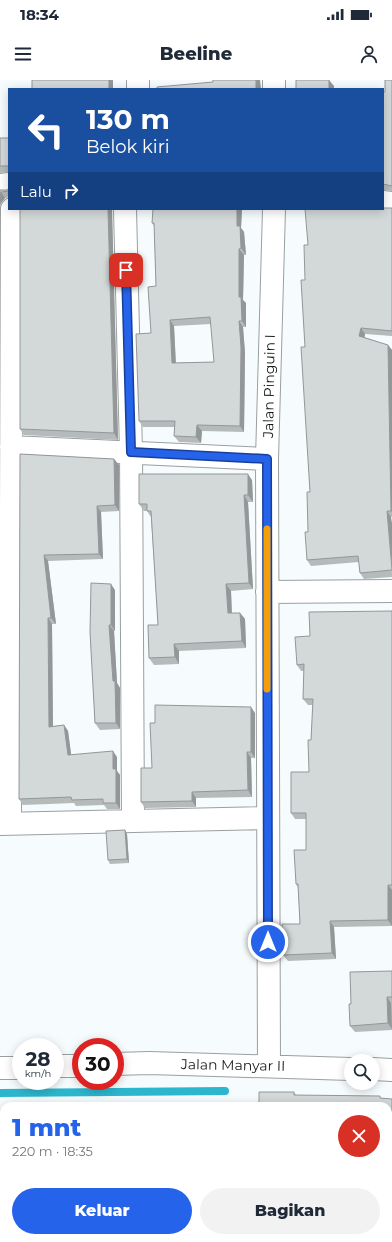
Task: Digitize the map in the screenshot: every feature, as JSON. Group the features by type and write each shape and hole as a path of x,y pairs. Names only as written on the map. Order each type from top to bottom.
{"street":[{"path":"12,210 11,447 5,823 268,818"},
{"path":"125,210 131,452 133,821"},
{"name":"Jalan Pinguin I","path":"269,1066 267,459 274,210"},
{"path":"11,447 267,459"},
{"path":"267,592 392,591"},
{"name":"Jalan Manyar II","path":"124,1064 344,1068"},
{"path":"0,1068 12,1068"},
{"path":"380,1069 392,1070"}],"building":[{"path":"32,80 109,80 109,88 32,88"},
{"path":"213,80 256,80 256,88 157,88 157,87 213,82"},
{"path":"296,80 329,80 329,88 296,88"},
{"path":"385,80 392,80 392,186 384,184"},
{"path":"0,138 8,138 8,166 0,166"},
{"path":"0,190 8,191 1,192 0,194"},
{"path":"384,208 392,208 392,331 361,328 359,336 388,345 391,511 387,511 392,570 360,573 358,556 307,560 305,532 308,532 307,492 310,492 301,347 305,347 301,280 305,280 304,245 308,245 305,210 384,210"},
{"path":"20,210 108,210 114,433 20,429"},
{"path":"153,210 237,210 237,226 240,226 241,248 239,249 239,297 241,297 242,321 239,321 241,347 240,426 197,425 196,437 174,436 175,421 139,421 136,334 151,333 148,287 156,286 154,223 152,223","holes":["210,317 214,362 172,363 170,320"]},
{"path":"20,454 114,459 115,505 97,506 99,554 44,555 51,618 48,618 49,727 64,725 68,755 113,751 113,769 116,769 116,803 103,803 103,799 72,800 71,797 19,799"},
{"path":"139,474 248,474 248,495 244,495 249,583 226,584 228,613 240,613 242,641 174,644 175,657 149,658 148,625 158,625 151,511 147,511 147,504 139,504"},
{"path":"91,583 111,584 111,625 109,625 113,681 115,681 116,723 95,723 90,632"},
{"path":"392,611 392,885 388,885 388,920 330,921 332,953 283,955 282,924 300,924 298,884 296,884 294,850 306,850 306,813 291,813 291,772 309,772 308,740 311,740 313,699 303,699 304,664 297,665 295,637 310,636 309,612"},
{"path":"155,705 251,707 251,752 247,752 248,790 192,792 192,801 141,802 141,768 152,768 150,723 155,723"},
{"path":"125,830 127,859 108,860 106,831"},
{"path":"392,971 392,997 387,997 388,1023 350,1026 350,972"},
{"path":"259,1092 294,1092 294,1095 380,1096 380,1098 392,1099 392,1102 259,1102"}],"waterway":[{"path":"0,1093 225,1091"}],"slow traffic":[{"path":"267,529 267,689"}],"route":[{"path":"126,270 131,452 267,459 268,942"}]}
